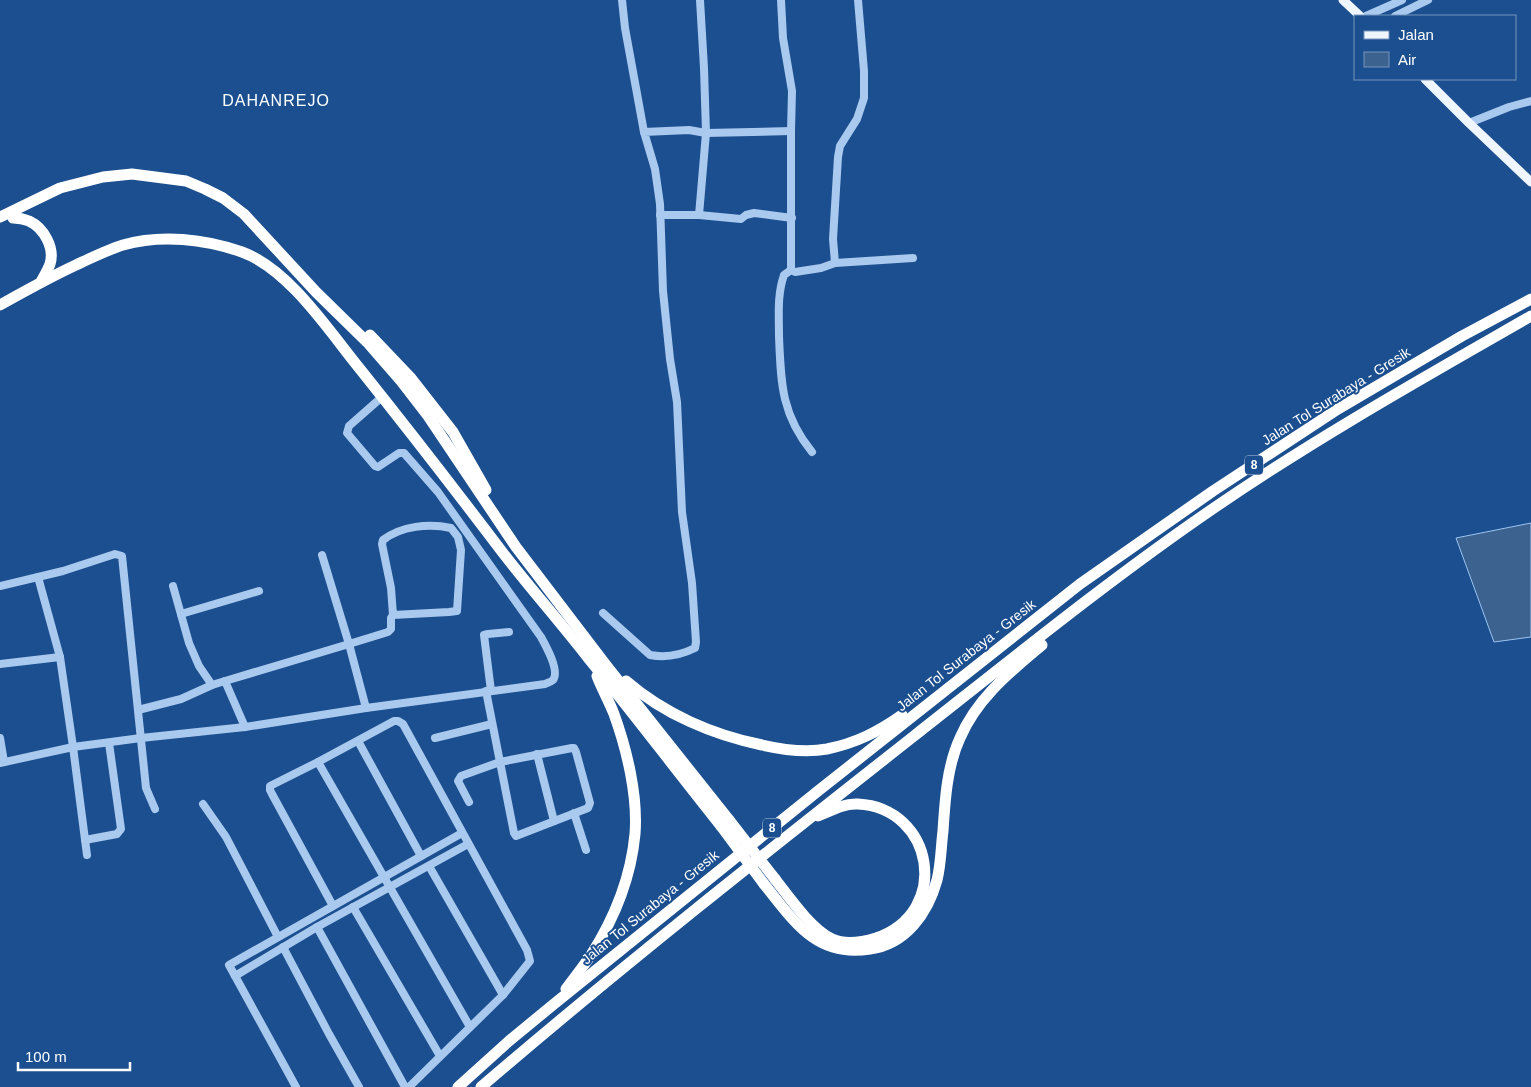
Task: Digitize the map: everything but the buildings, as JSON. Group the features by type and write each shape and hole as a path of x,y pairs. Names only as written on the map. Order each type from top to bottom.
{"highway":[{"path":"0,217 53,191 102,177 132,174 186,181 223,198 244,214 301,275 367,332 410,377 457,438 516,547 769,881 812,925 831,939 843,942 868,941 902,924 915,910 923,891 925,865 917,841 903,823 879,808 856,804 841,807 807,820"},
{"path":"0,225 84,181"},
{"path":"13,218 25,219 34,224 48,242 51,262 41,282"},
{"path":"0,305 41,282 93,257 128,244 152,240 193,240 220,246 244,253 275,271 303,298 590,661 725,823"},
{"name":"Jalan Tol Surabaya - Gresik","path":"458,1087 554,1004 992,653 1110,562 1338,409 1462,336 1531,300"},
{"name":"Jalan Tol Surabaya - Gresik","path":"1090,598 1211,510 1338,428 1531,316"},
{"path":"769,881 786,912 815,940 835,949 857,951 872,949 890,943 905,933 917,922 926,908 937,882 949,772 964,729 980,703 993,688 1067,622 1090,598"},
{"name":"8","path":"481,1087 561,1018 807,820 1090,598"},
{"path":"606,665 640,693 677,715 710,731 759,745 802,751 826,749 853,742 878,731 992,653"},
{"path":"554,1004 591,956 610,922 620,899 630,867 635,834 632,784 626,755 614,715 590,661"}],"main road":[{"path":"1343,0 1359,15"},
{"path":"1426,80 1531,182"}],"street":[{"path":"603,613 650,654 656,656 676,655 695,648 692,583 682,512 677,402 670,359 663,291 660,215 655,169 644,132 625,28 622,0"},
{"path":"699,215 706,133 700,0"},
{"path":"781,0 783,38 792,91 791,270"},
{"path":"835,263 833,239 838,156 840,146 857,119 864,98 864,71 858,0"},
{"path":"1368,15 1402,0"},
{"path":"1397,15 1428,0"},
{"path":"1469,123 1508,107 1531,101"},
{"path":"644,132 689,130 706,133 791,131"},
{"path":"660,215 699,215 741,219 746,214 754,213 792,218"},
{"path":"791,270 795,272 821,268 835,263 913,258"},
{"path":"791,270 784,275 779,293 783,394 797,431 812,452"},
{"path":"0,738 2,763 74,747 245,727 550,682 554,678 554,668 541,637 438,492 404,453 399,453 378,467 375,466 347,433 349,426 382,397"},
{"path":"138,710 181,699 212,685 388,632 393,616 391,588 382,544 383,540 413,527 434,526 451,528 458,537 461,550 457,611 393,616"},
{"path":"0,586 63,571 115,554 122,556 146,788 155,809"},
{"path":"322,555 366,708"},
{"path":"38,577 60,657 74,747 87,855"},
{"path":"174,586 189,643 199,666 212,685"},
{"path":"181,614 260,591"},
{"path":"468,802 458,781 461,776 500,762 574,748 590,803 588,808 516,836 500,762 492,724 484,635 509,632"},
{"path":"0,664 60,657"},
{"path":"225,681 245,727"},
{"path":"317,928 407,1087 503,995 530,961 528,950 403,724 398,721 394,721 270,786 270,790 333,906"},
{"path":"435,738 492,724"},
{"path":"358,741 421,856"},
{"path":"85,840 117,834 121,829 109,743"},
{"path":"537,754 554,821"},
{"path":"318,762 470,1027"},
{"path":"203,804 226,837 278,937"},
{"path":"574,813 586,850"},
{"path":"296,1087 229,965 462,833"},
{"path":"235,976 353,907 468,844"},
{"path":"428,866 503,995"},
{"path":"353,907 440,1056"},
{"path":"283,947 328,1034 359,1087"}],"water":[{"path":"1531,523 1531,637 1494,642 1456,538"}],"district":[{"name":"DAHANREJO","path":"276,100"}]}
